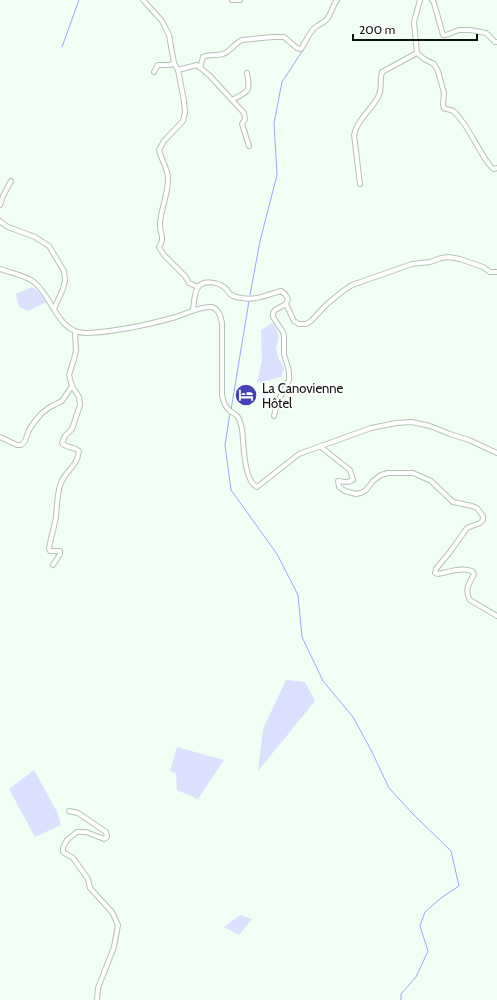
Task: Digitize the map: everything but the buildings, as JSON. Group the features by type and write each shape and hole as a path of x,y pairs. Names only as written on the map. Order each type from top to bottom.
{"street":[{"path":"143,0 166,27 174,63 178,70 185,112 182,121 164,141 159,150 167,171 168,179 166,194 160,216 163,241 159,247 164,255 185,276 189,283 198,287"},
{"path":"232,0 240,0"},
{"path":"200,68 203,57 222,54 230,50 242,40 284,37 296,48 301,49 306,39 316,26 322,24 327,19 337,0"},
{"path":"420,0 414,22 417,53 424,59 434,64 438,71 444,93 444,108 446,110 452,110 462,121 478,145 483,157 491,167 494,169 497,168"},
{"path":"432,0 443,35 459,30 470,30 486,33 493,41 497,42"},
{"path":"360,184 354,135 356,128 378,97 381,88 380,75 382,72 417,53"},
{"path":"154,72 158,65 170,65 174,63"},
{"path":"178,70 197,65 210,76 237,105 245,116 242,124 249,146"},
{"path":"232,100 247,92 249,89 250,84 247,73"},
{"path":"0,205 11,181"},
{"path":"0,221 8,227 35,237 49,246 64,271 65,280 63,289 54,309"},
{"path":"193,310 195,294 198,287 204,283 212,282 221,285 230,294 244,299 260,298 281,291 288,299 286,304 294,321 299,324 306,324 331,301 352,285 412,264 430,262 449,257 483,267 490,272 497,272"},
{"path":"0,270 22,276 34,282 42,291 60,319 68,327 75,331 84,333 113,331 158,321 178,316 193,310 209,307 212,307 219,312 222,323 223,402 230,411 238,417 240,422 245,461 250,481 257,488 299,454 371,428 396,423 412,422 430,426 469,440 497,453"},
{"path":"274,416 277,403 289,380 289,371 284,354 283,332 273,317 273,313 275,310 286,304"},
{"path":"53,565 60,554 60,551 50,551 49,548 60,484 76,464 79,456 79,451 75,448 65,446 62,443 63,439 70,432 74,424 80,405 79,397 72,386 68,375 76,351 75,331"},
{"path":"0,437 17,445 21,445 26,441 35,421 42,413 62,400 72,386"},
{"path":"321,446 350,470 352,480 350,482 345,483 338,481 339,487 346,491 356,494 366,490 373,481 381,475 388,473 413,473 431,481 453,502 478,508 483,516 480,524 467,528 436,569 435,573 438,574 462,569 472,571 474,574 466,591 467,596 470,600 497,616"},
{"path":"69,811 78,813 106,832 107,837 104,839 86,832 77,832 66,840 63,847 63,852 73,858 88,880 90,888 112,912 118,925 114,947 98,988 97,1000"}],"shaded area":[{"path":"32,287 38,291 46,302 28,311 19,307 16,294"},
{"path":"272,323 276,328 279,338 276,348 278,357 284,368 281,377 257,383 262,360 261,330"},
{"path":"286,680 305,682 315,701 258,771 263,729"},
{"path":"177,747 224,760 198,799 177,790 176,773 170,771"},
{"path":"34,770 57,812 61,825 35,837 9,789"},
{"path":"240,915 252,919 239,935 224,927"}],"waterway":[{"path":"62,47 79,0"},
{"path":"322,21 329,12"},
{"path":"304,47 315,30"},
{"path":"250,295 260,241 277,175 274,123 282,82 303,50"},
{"path":"231,410 249,301"},
{"path":"230,413 225,445 231,490 277,554 298,595 302,637 323,681 353,717 389,788 451,851 459,886 441,898 425,912 420,926 428,951 416,977 401,994 401,1000"}],"place":[{"name":"La Canovienne Hôtel","path":"246,395"}]}
